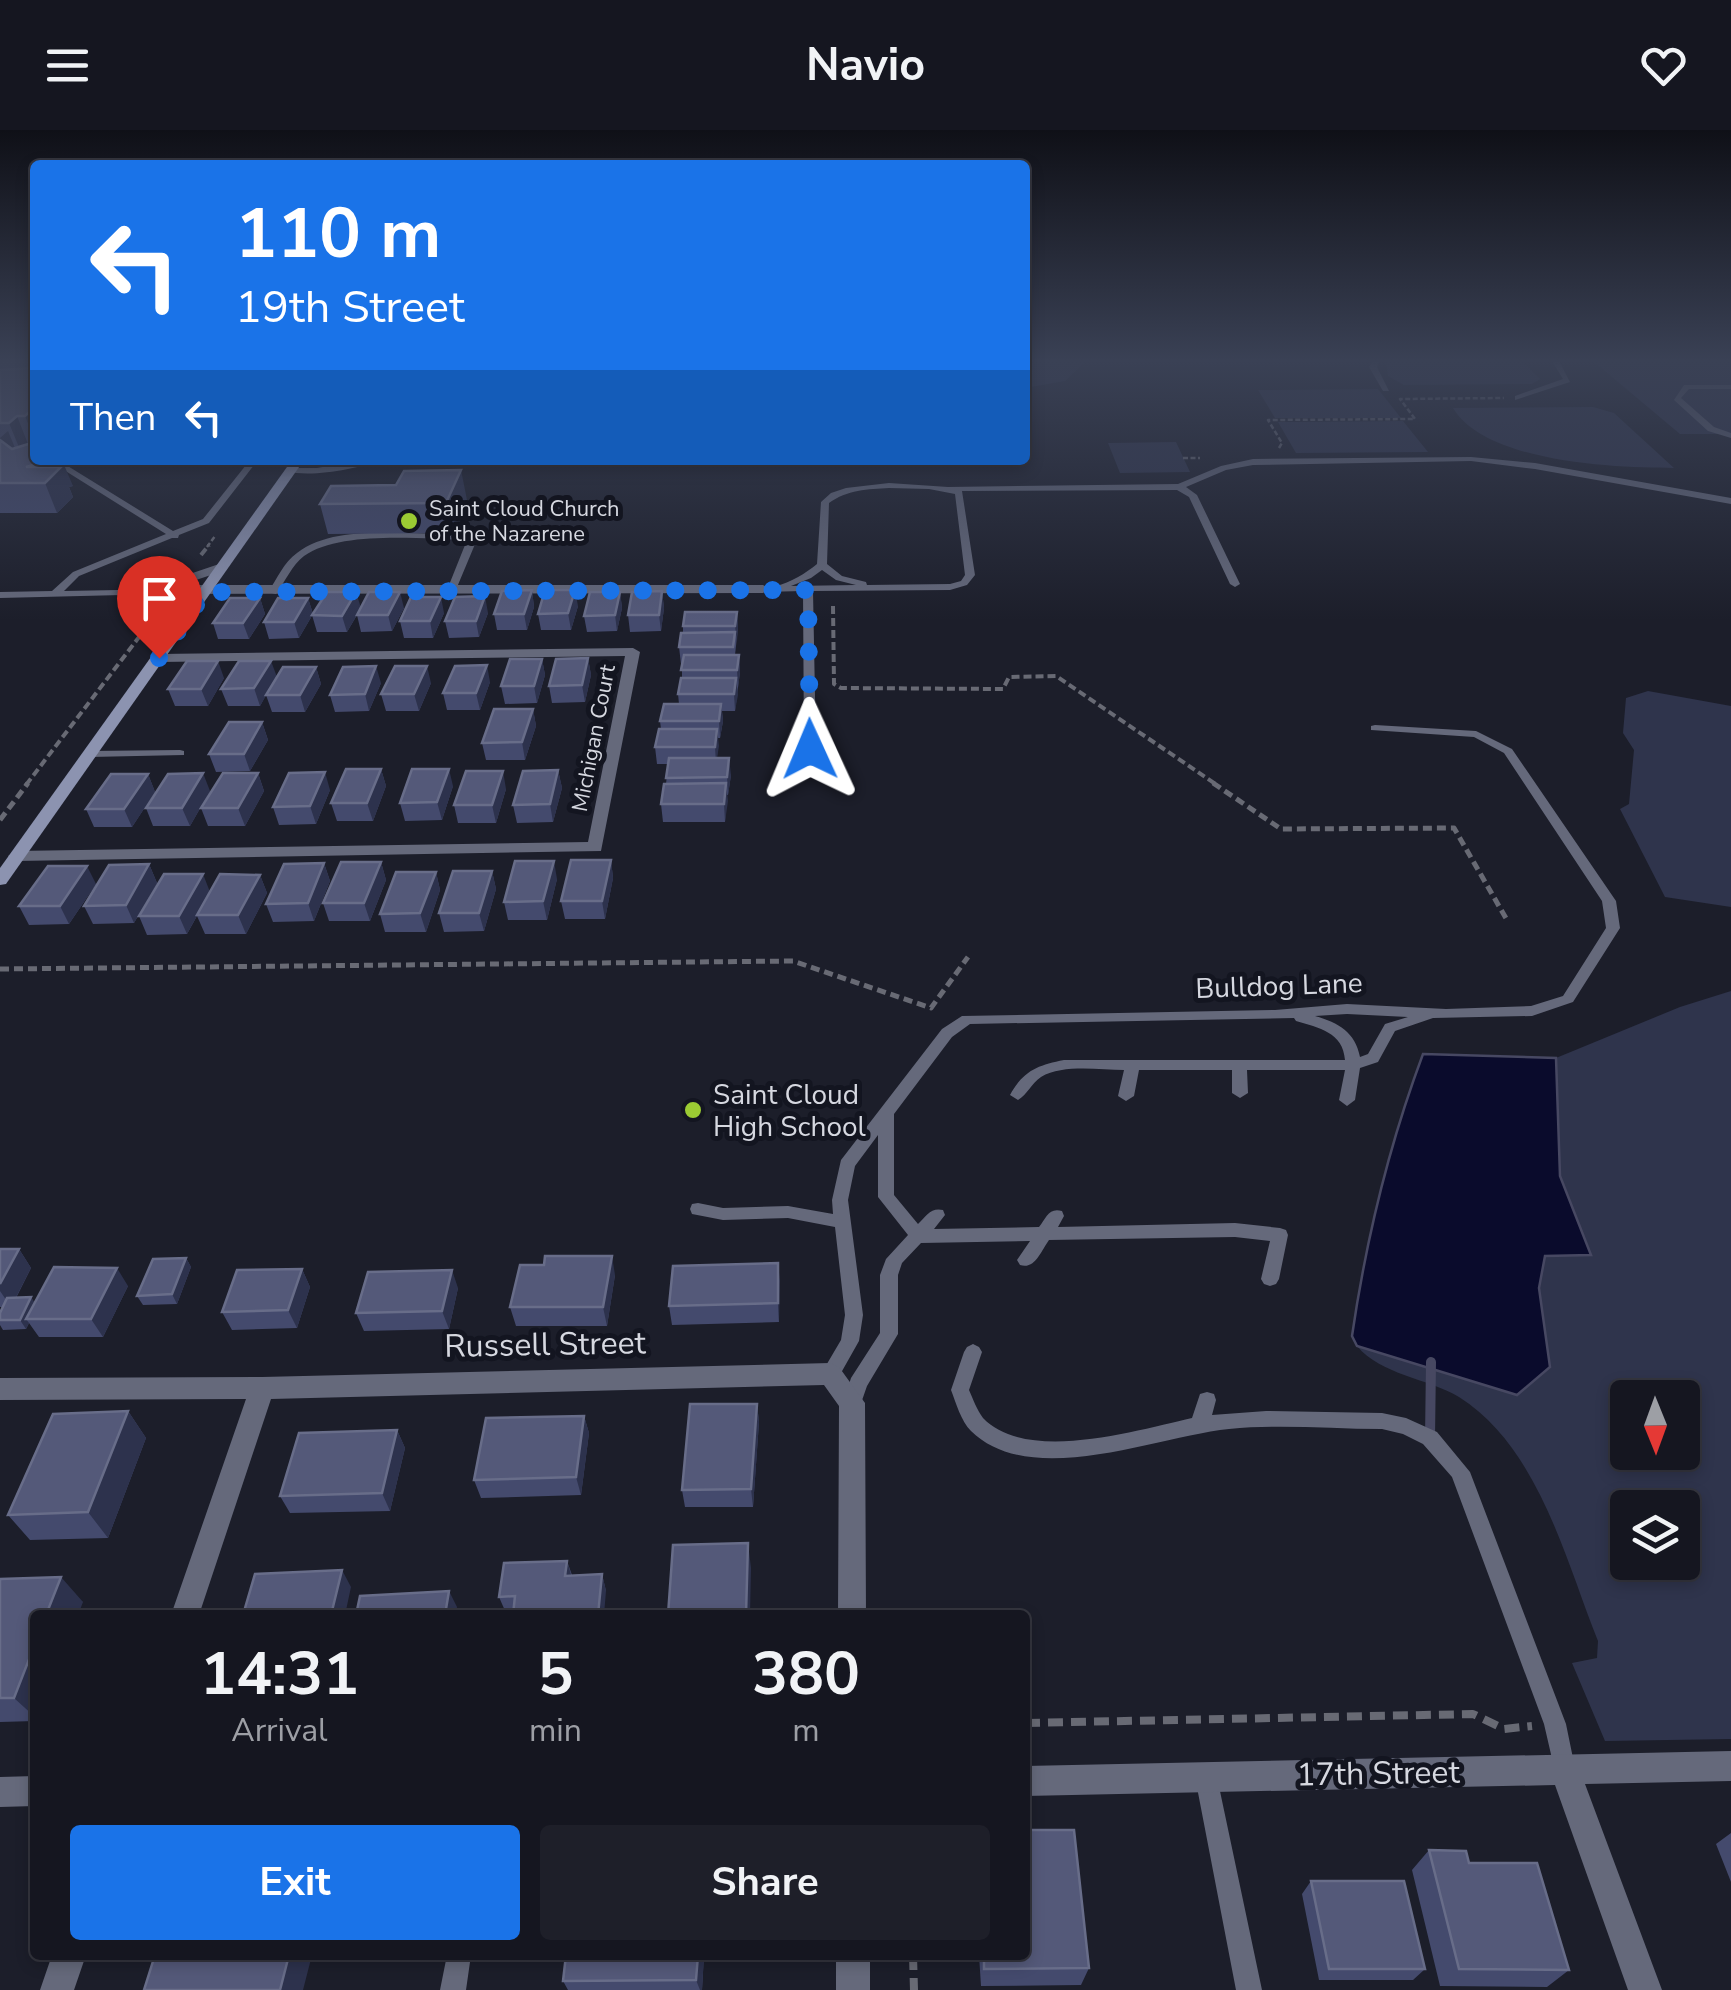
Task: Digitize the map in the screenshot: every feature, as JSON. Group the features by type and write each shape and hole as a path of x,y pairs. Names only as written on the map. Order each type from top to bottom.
{"street":[{"path":"0,880 294,465"},
{"path":"119,593 182,581 222,567"},
{"path":"150,589 762,589"},
{"path":"119,593 161,608 177,632"},
{"name":"Michigan Court","path":"16,856 595,847 633,652 159,658"},
{"path":"830,1374 852,1404 852,1610"},
{"name":"Russell Street","path":"0,1389 262,1388 332,1383 830,1374"},
{"path":"187,1610 262,1388"},
{"name":"17th Street","path":"1030,1782 1731,1766"},
{"path":"1564,1768 1645,1990"},
{"path":"0,1792 30,1791"},
{"path":"57,1990 67,1960"},
{"path":"853,1960 853,1990"}],"lane":[{"path":"822,564 824,502 847,489 1179,487 1224,468 1253,462 1457,458 1535,466 1731,501"},
{"path":"59,465 175,536"},
{"path":"55,594 76,574 206,522 250,465"},
{"path":"294,465 317,471 349,465"},
{"path":"1179,487 1193,495 1235,584"},
{"path":"762,589 950,588 964,583 970,575 960,492 947,488"},
{"path":"272,592 288,567 316,546 361,538 473,537 452,590"},
{"path":"822,564 839,578 890,589"},
{"path":"762,589 798,581 822,564"},
{"path":"808,590 810,749"},
{"path":"0,595 119,593"},
{"name":"Bulldog Lane","path":"830,1374 850,1341 854,1315 840,1200 847,1164 946,1033 967,1018 1275,1015 1347,1010 1446,1014 1532,1011 1568,999 1613,928 1609,901 1508,751 1476,734 1375,728"},
{"path":"90,754 180,753"},
{"path":"1018,1095 1024,1081 1044,1069 1133,1064 1352,1065 1373,1058 1390,1028 1421,1016 1446,1014"},
{"path":"1275,1015 1336,1028 1352,1043 1347,1100"},
{"path":"1126,1096 1133,1064"},
{"path":"1238,1064 1240,1092"},
{"path":"886,1112 886,1197 920,1236"},
{"path":"698,1209 723,1214 788,1212 842,1222"},
{"path":"920,1236 937,1215"},
{"path":"1026,1260 1056,1216"},
{"path":"852,1404 858,1384 888,1334 891,1269 909,1240 920,1236 1235,1230 1280,1235 1270,1278"},
{"path":"973,1352 960,1390 976,1423 1002,1442 1029,1449 1114,1444 1227,1421 1382,1421 1406,1426 1437,1444 1460,1472 1554,1724 1564,1768"},
{"path":"1198,1427 1207,1400"},
{"path":"1206,1777 1249,1990"},
{"path":"453,1990 458,1960"}],"path":[{"path":"1274,456 1279,448"},
{"path":"1183,458 1209,458"},
{"path":"182,581 216,535"},
{"path":"834,590 834,684 841,688 1004,689 1009,677 1056,676 1281,829 1454,828 1507,920"},
{"path":"0,820 161,608"},
{"path":"0,969 793,961 931,1008 968,957"},
{"path":"1030,1723 1473,1714 1504,1729 1554,1724"},
{"path":"912,1960 914,1990"}],"shaded area":[{"path":"1110,448 1179,448 1190,472 1120,473"},
{"path":"1293,448 1425,448 1428,452 1296,453"},
{"path":"1513,448 1652,448 1674,468 1588,464"},
{"path":"1648,691 1731,706 1731,907 1665,897 1620,809 1629,804 1634,750 1623,733 1626,698"},
{"path":"1731,991 1731,1739 1605,1741 1572,1663 1597,1658 1598,1641 1561,1541 1529,1475 1487,1419 1459,1397 1379,1364 1357,1346 1517,1395 1550,1368 1539,1288 1545,1255 1591,1255 1560,1176 1556,1058 1680,1007"},
{"path":"1423,1054 1556,1058 1560,1176 1591,1255 1545,1256 1539,1288 1550,1367 1517,1395 1357,1346 1352,1336 1380,1193"}],"building":[{"path":"0,448 30,448 33,465 26,467 61,467 45,483 0,483"},
{"path":"461,470 446,503 320,504 331,486 396,485 404,471"},
{"path":"532,590 524,614 494,614 502,591"},
{"path":"545,590 575,590 568,613 538,614"},
{"path":"662,591 659,615 628,615 632,592"},
{"path":"327,592 356,592 342,616 312,615"},
{"path":"369,592 400,592 388,615 357,615"},
{"path":"590,592 620,592 615,615 584,616"},
{"path":"485,596 476,621 445,621 455,597"},
{"path":"411,597 441,597 430,621 400,621"},
{"path":"230,598 260,598 243,623 213,623"},
{"path":"278,598 308,598 294,622 264,622"},
{"path":"685,612 737,612 735,626 683,626"},
{"path":"735,632 733,647 679,647 681,633"},
{"path":"684,655 739,655 737,670 681,670"},
{"path":"588,658 582,685 549,686 556,659"},
{"path":"510,659 542,659 534,686 501,686"},
{"path":"187,661 218,661 201,689 168,689"},
{"path":"239,661 271,661 254,688 221,689"},
{"path":"487,665 476,693 443,693 455,666"},
{"path":"376,666 365,694 330,695 343,667"},
{"path":"395,666 427,666 414,694 381,694"},
{"path":"283,667 316,667 300,695 266,695"},
{"path":"681,678 736,678 734,694 678,694"},
{"path":"664,704 721,704 719,721 660,721"},
{"path":"494,709 533,709 522,742 482,743"},
{"path":"229,722 262,722 244,754 209,754"},
{"path":"659,729 717,729 715,747 655,747"},
{"path":"669,758 729,758 727,777 666,778"},
{"path":"346,769 381,769 367,803 331,803"},
{"path":"412,769 449,769 437,802 400,803"},
{"path":"558,770 550,804 513,805 523,771"},
{"path":"466,771 503,771 492,805 454,805"},
{"path":"325,772 310,806 273,807 289,773"},
{"path":"203,773 182,808 146,808 168,774"},
{"path":"223,773 258,773 238,808 201,808"},
{"path":"111,774 148,774 124,809 86,809"},
{"path":"726,783 724,804 661,804 664,784"},
{"path":"571,860 611,860 602,901 561,901"},
{"path":"515,861 554,861 543,901 504,902"},
{"path":"341,862 381,862 364,903 323,903"},
{"path":"324,863 308,903 266,904 284,864"},
{"path":"149,864 126,905 84,906 109,865"},
{"path":"48,866 87,866 60,906 19,906"},
{"path":"453,871 492,871 479,913 439,913"},
{"path":"396,872 436,872 420,913 380,914"},
{"path":"164,874 203,874 179,916 139,916"},
{"path":"220,874 260,875 238,915 197,915"},
{"path":"0,1249 19,1249 0,1284"},
{"path":"545,1256 612,1256 603,1307 510,1307 520,1265 544,1265"},
{"path":"186,1258 172,1294 137,1296 153,1259"},
{"path":"778,1263 778,1303 669,1306 673,1266"},
{"path":"54,1267 117,1268 91,1319 26,1319"},
{"path":"302,1269 288,1310 222,1312 237,1270"},
{"path":"452,1270 442,1311 356,1313 368,1272"},
{"path":"31,1297 20,1320 0,1320 7,1298"},
{"path":"690,1404 757,1404 751,1489 682,1490"},
{"path":"128,1411 88,1512 8,1515 53,1414"},
{"path":"584,1416 576,1477 474,1480 486,1418"},
{"path":"397,1430 382,1493 280,1496 299,1433"},
{"path":"748,1543 746,1610 668,1610 673,1545"},
{"path":"567,1561 565,1576 602,1574 598,1610 514,1610 515,1596 499,1597 504,1563"},
{"path":"342,1570 332,1610 244,1610 255,1574"},
{"path":"61,1577 48,1610 30,1610 30,1657 14,1698 0,1698 0,1579"},
{"path":"449,1591 446,1610 357,1610 360,1596"},
{"path":"1030,1830 1074,1830 1089,1968 984,1969 984,1960 1030,1960"},
{"path":"1429,1850 1466,1851 1469,1863 1537,1863 1569,1970 1459,1969"},
{"path":"1311,1881 1404,1881 1425,1969 1329,1969"},
{"path":"153,1960 288,1960 280,1990 144,1990"},
{"path":"565,1960 698,1960 696,1980 563,1981"}],"waterway":[{"path":"1430,1438 1431,1362"}],"place":[{"name":"Saint Cloud Church of the Nazarene","path":"409,521"},
{"name":"Saint Cloud High School","path":"693,1110"}],"route":[{"path":"159,658 205,592 808,590 810,749"}]}
